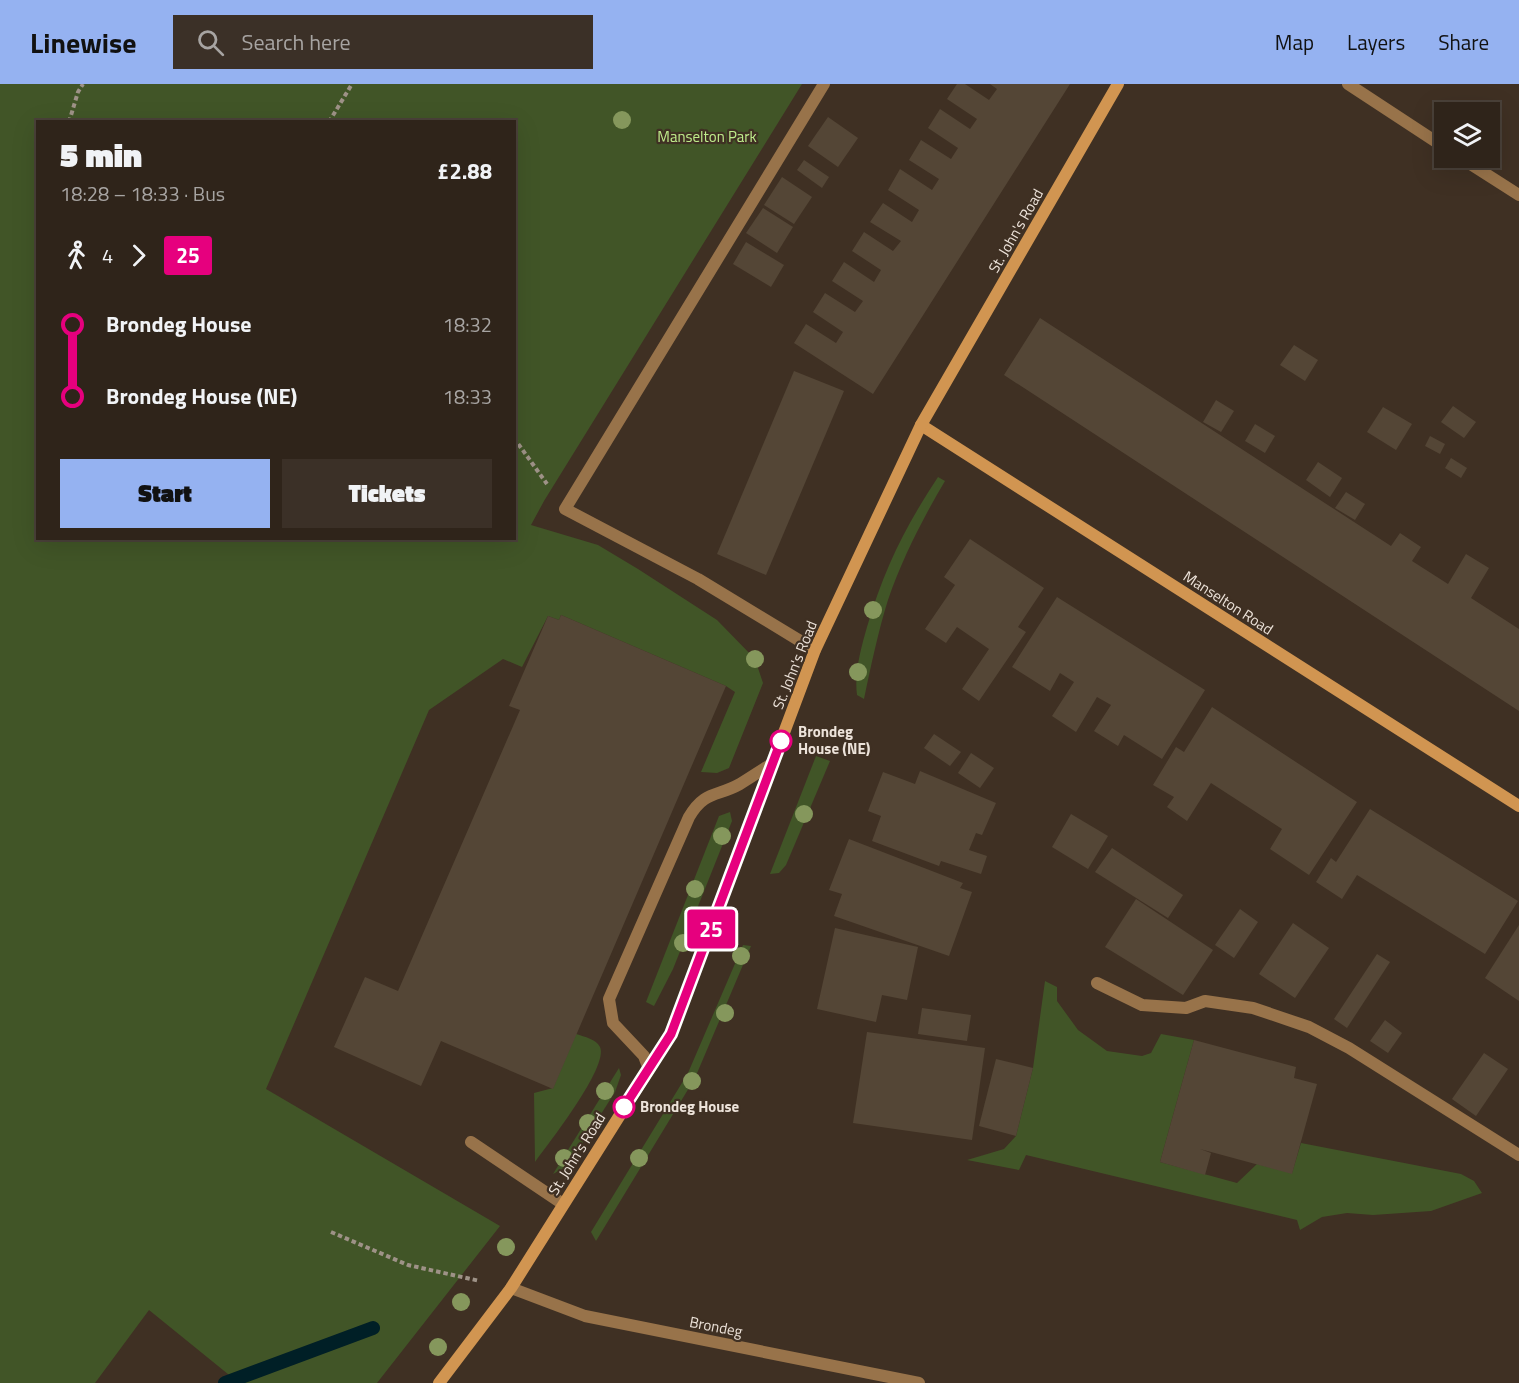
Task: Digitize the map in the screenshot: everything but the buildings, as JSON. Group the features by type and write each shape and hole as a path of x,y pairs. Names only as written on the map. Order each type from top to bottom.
{"street":[{"path":"815,650 698,579 565,509 824,84"},
{"name":"St. John's Road","path":"439,1383 511,1288 671,1034 815,650 921,425 1118,84"},
{"path":"1348,84 1434,140"},
{"path":"1477,168 1519,195"},
{"name":"Manselton Road","path":"921,425 1519,806"},
{"path":"649,1069 644,1056 613,1023 609,999 689,817 698,802 738,785 772,763"},
{"path":"1096,983 1142,1005 1186,1008 1205,1001 1253,1008 1309,1028 1349,1048 1519,1155"},
{"path":"471,1142 563,1204"},
{"name":"Brondeg","path":"511,1288 585,1316 919,1383"}],"path":[{"path":"70,120 78,92 83,84"},
{"path":"330,120 352,84"},
{"path":"516,441 565,509"},
{"path":"331,1232 408,1265 511,1288"}],"green space":[{"name":"Manselton Park","path":"0,84 802,84 531,525 598,545 717,620 755,659 763,683 729,768 717,773 701,772 735,692 726,686 561,615 559,620 548,616 522,667 503,659 429,710 266,1089 500,1226 377,1383 239,1383 149,1310 95,1383 0,1383"},
{"path":"938,477 945,481 914,539 888,600 864,699 857,695 857,669 862,643 874,606 896,549"},
{"path":"816,756 830,761 786,865 779,873 770,874"},
{"path":"730,812 732,821 673,969 654,1006 646,1002 719,816"},
{"path":"743,945 751,946 695,1078 596,1241 591,1232 688,1073"},
{"path":"1045,981 1057,987 1057,1001 1078,1030 1107,1051 1142,1056 1151,1053 1161,1034 1194,1040 1160,1162 1237,1183 1257,1164 1292,1173 1301,1143 1461,1174 1474,1181 1482,1193 1431,1211 1373,1215 1347,1213 1322,1217 1300,1230 1297,1220 1026,1155 1019,1170 967,1160 1004,1149 1016,1136 1033,1068"},
{"path":"576,1034 596,1042 600,1047 600,1057 576,1105 535,1162 534,1093 553,1088"},
{"path":"619,1068 621,1075 615,1092 568,1166 553,1174"}],"waterway":[{"path":"225,1383 373,1328"}],"bus line":[{"name":"25","path":"624,1107 671,1034 781,741"}],"place":[{"name":"Brondeg House (NE)","path":"781,741"},
{"name":"Brondeg House","path":"624,1107"}]}
